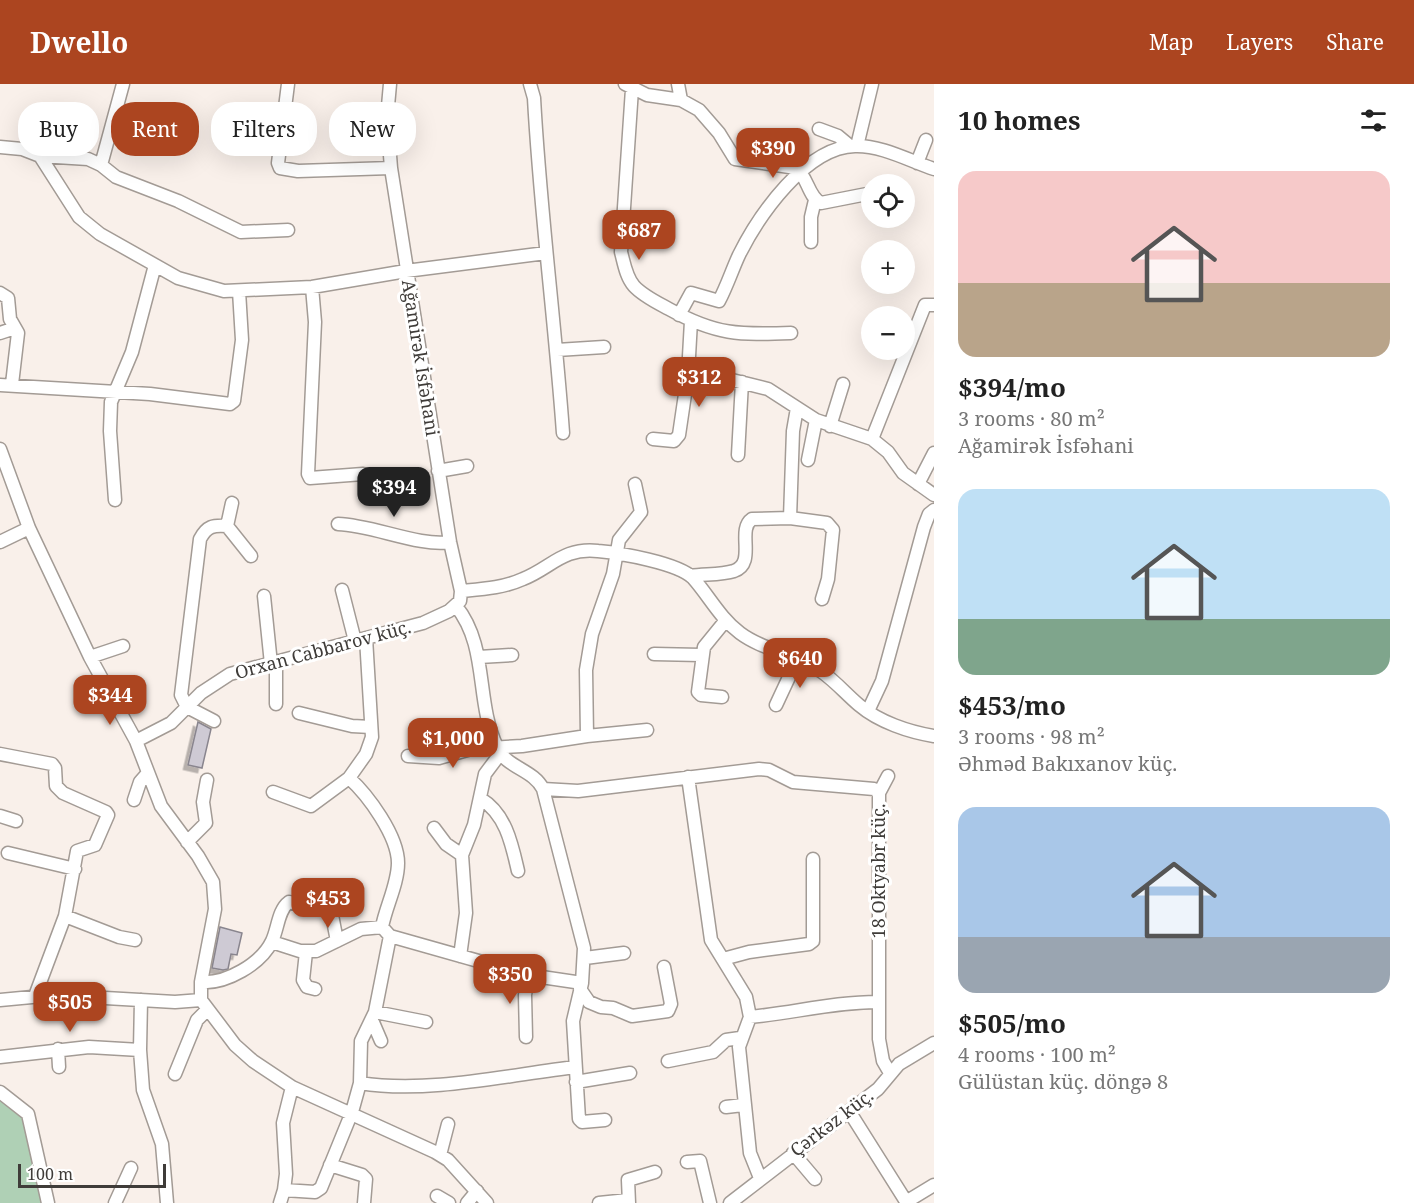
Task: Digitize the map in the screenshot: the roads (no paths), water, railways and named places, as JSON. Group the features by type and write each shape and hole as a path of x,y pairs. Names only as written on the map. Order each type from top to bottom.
{"street":[{"path":"101,165 123,84"},
{"path":"288,84 278,163 280,168 298,171 391,168"},
{"name":"Ağamirək İsfəhani","path":"390,84 387,117 391,168 438,471 461,591"},
{"path":"530,84 534,98 539,201 557,350 563,432"},
{"path":"678,84 681,100"},
{"path":"854,146 872,84"},
{"path":"791,333 744,335 716,331 679,315 634,286 626,273 621,252 629,86 646,95 681,100 699,111 719,133 735,159 782,164 801,172 816,200 821,203 861,195"},
{"path":"819,129 838,136 854,146"},
{"path":"917,163 926,140"},
{"path":"679,315 691,292 719,301 751,234 801,172 824,154 854,146 869,147 934,169"},
{"path":"0,147 18,149"},
{"path":"40,156 70,205 89,227 178,278 203,286 239,291 312,287 406,271 546,253"},
{"path":"40,156 88,159 101,165 116,177 178,201 241,232 288,230"},
{"path":"811,242 811,217 816,200"},
{"path":"115,500 110,431 114,391 132,352 154,265"},
{"path":"312,287 315,322 308,474 310,478 318,479 363,474"},
{"path":"0,293 8,298 10,319 18,339 6,384 75,391 114,391 230,404 236,393 242,340 239,291"},
{"path":"872,439 924,305 934,305"},
{"path":"653,439 677,440 688,374 691,321"},
{"path":"0,333 15,327"},
{"path":"557,350 604,347"},
{"path":"688,374 742,382 781,395 816,420 872,439 879,444 896,466 934,495"},
{"path":"738,455 742,382"},
{"path":"831,426 843,384"},
{"path":"790,518 793,430 797,408"},
{"path":"808,460 816,420"},
{"path":"0,449 29,528 90,657 136,741 161,806 208,873 215,890 215,909 201,982 204,1005 223,1031 252,1061 292,1087 352,1112 440,1155 488,1203"},
{"path":"918,484 934,453"},
{"path":"438,471 467,466"},
{"path":"587,736 585,690 588,657 619,540 641,512 635,484"},
{"path":"227,526 232,503"},
{"path":"868,711 882,681 924,527 929,514 934,510"},
{"path":"691,576 734,571 742,567 745,560 747,526 752,519 790,518 827,523 832,526 832,556 822,599"},
{"path":"338,524 356,524 434,542 450,542"},
{"path":"214,721 187,708 181,695 200,539 205,530 213,525 227,526 252,556"},
{"path":"0,542 29,528"},
{"path":"605,1120 582,1122 579,1119 573,1021 585,958 580,929 543,789 532,774 498,750 489,725 479,657 470,626 456,606 460,601 461,591 511,584 526,578 562,555 574,552 597,551 671,567 691,576 726,620 755,642 819,669 868,711 887,722 919,734 934,736"},
{"path":"273,792 311,806 349,778 370,745 371,727 361,640 342,590"},
{"path":"264,596 274,664 276,704"},
{"name":"Orxan Cabbarov küç.","path":"136,741 171,723 208,687 230,674 423,622 456,606"},
{"path":"722,697 701,695 698,692 701,655 708,639 726,620"},
{"path":"90,657 123,646"},
{"path":"654,654 701,655"},
{"path":"479,657 512,655"},
{"path":"776,705 797,660"},
{"path":"299,713 352,726 371,727"},
{"path":"408,756 439,758 461,751 498,750 587,736 647,730"},
{"path":"460,956 466,914 462,855 470,838 487,767 498,750"},
{"path":"0,754 52,764 55,768 53,781 56,786 63,793 106,812 108,820 98,842 78,851 65,916 35,996"},
{"name":"18 Oktyabr küç.","path":"543,789 578,791 759,769 769,770 793,782 866,787 879,793 881,887 879,1049 890,1073"},
{"path":"134,800 140,782 147,774"},
{"path":"879,793 888,776"},
{"path":"688,777 711,940 746,997 750,1017 740,1038 743,1105 750,1154 760,1179"},
{"path":"284,1190 315,1192 321,1188 352,1112 360,1083 361,1041 374,1016 397,874 397,851 377,811 364,791 349,778"},
{"path":"187,842 206,823 203,802 207,780"},
{"path":"481,799 494,809 508,832 518,871"},
{"path":"0,816 16,822"},
{"path":"434,828 446,844 462,855"},
{"path":"8,853 75,869"},
{"path":"723,959 749,952 809,944 813,940 813,859"},
{"path":"201,982 215,982 242,970 258,958 272,942 283,908 289,903 328,907 331,910 337,941"},
{"path":"65,916 119,937 135,940"},
{"path":"272,942 306,952 316,951 361,929 386,932 528,975 581,986"},
{"path":"306,952 303,980 307,987 315,989"},
{"path":"585,958 624,953"},
{"path":"581,986 589,1002 601,1007 613,1008 625,1015 660,1014 668,1011 671,1004 664,967"},
{"path":"526,1037 525,995 528,975"},
{"path":"0,1000 35,996 204,1005"},
{"path":"141,1000 140,1050 143,1090 165,1158 167,1203"},
{"path":"750,1017 790,1014 838,1004 878,1002"},
{"path":"174,1074 204,1005"},
{"path":"374,1016 426,1022"},
{"path":"374,1016 381,1041"},
{"path":"668,1061 713,1052 726,1040 740,1038"},
{"name":"Çərkəz küç.","path":"730,1203 878,1089 899,1064 934,1044"},
{"path":"0,1057 89,1047 140,1050"},
{"path":"58,1049 58,1067"},
{"path":"360,1083 382,1086 442,1084 575,1067"},
{"path":"576,1083 630,1073"},
{"path":"280,1203 284,1190 286,1161 283,1123 292,1087"},
{"path":"0,1092 28,1114 48,1203"},
{"path":"726,1107 743,1105"},
{"path":"849,1111 906,1203 934,1185"},
{"path":"440,1155 448,1124"},
{"path":"793,1153 814,1179"},
{"path":"687,1162 700,1161 710,1203"},
{"path":"330,1165 362,1175 366,1179 364,1203"},
{"path":"115,1203 131,1168"},
{"path":"599,1203 628,1201 628,1180 655,1172"},
{"path":"467,1203 477,1191"},
{"path":"437,1196 449,1203"}]}
